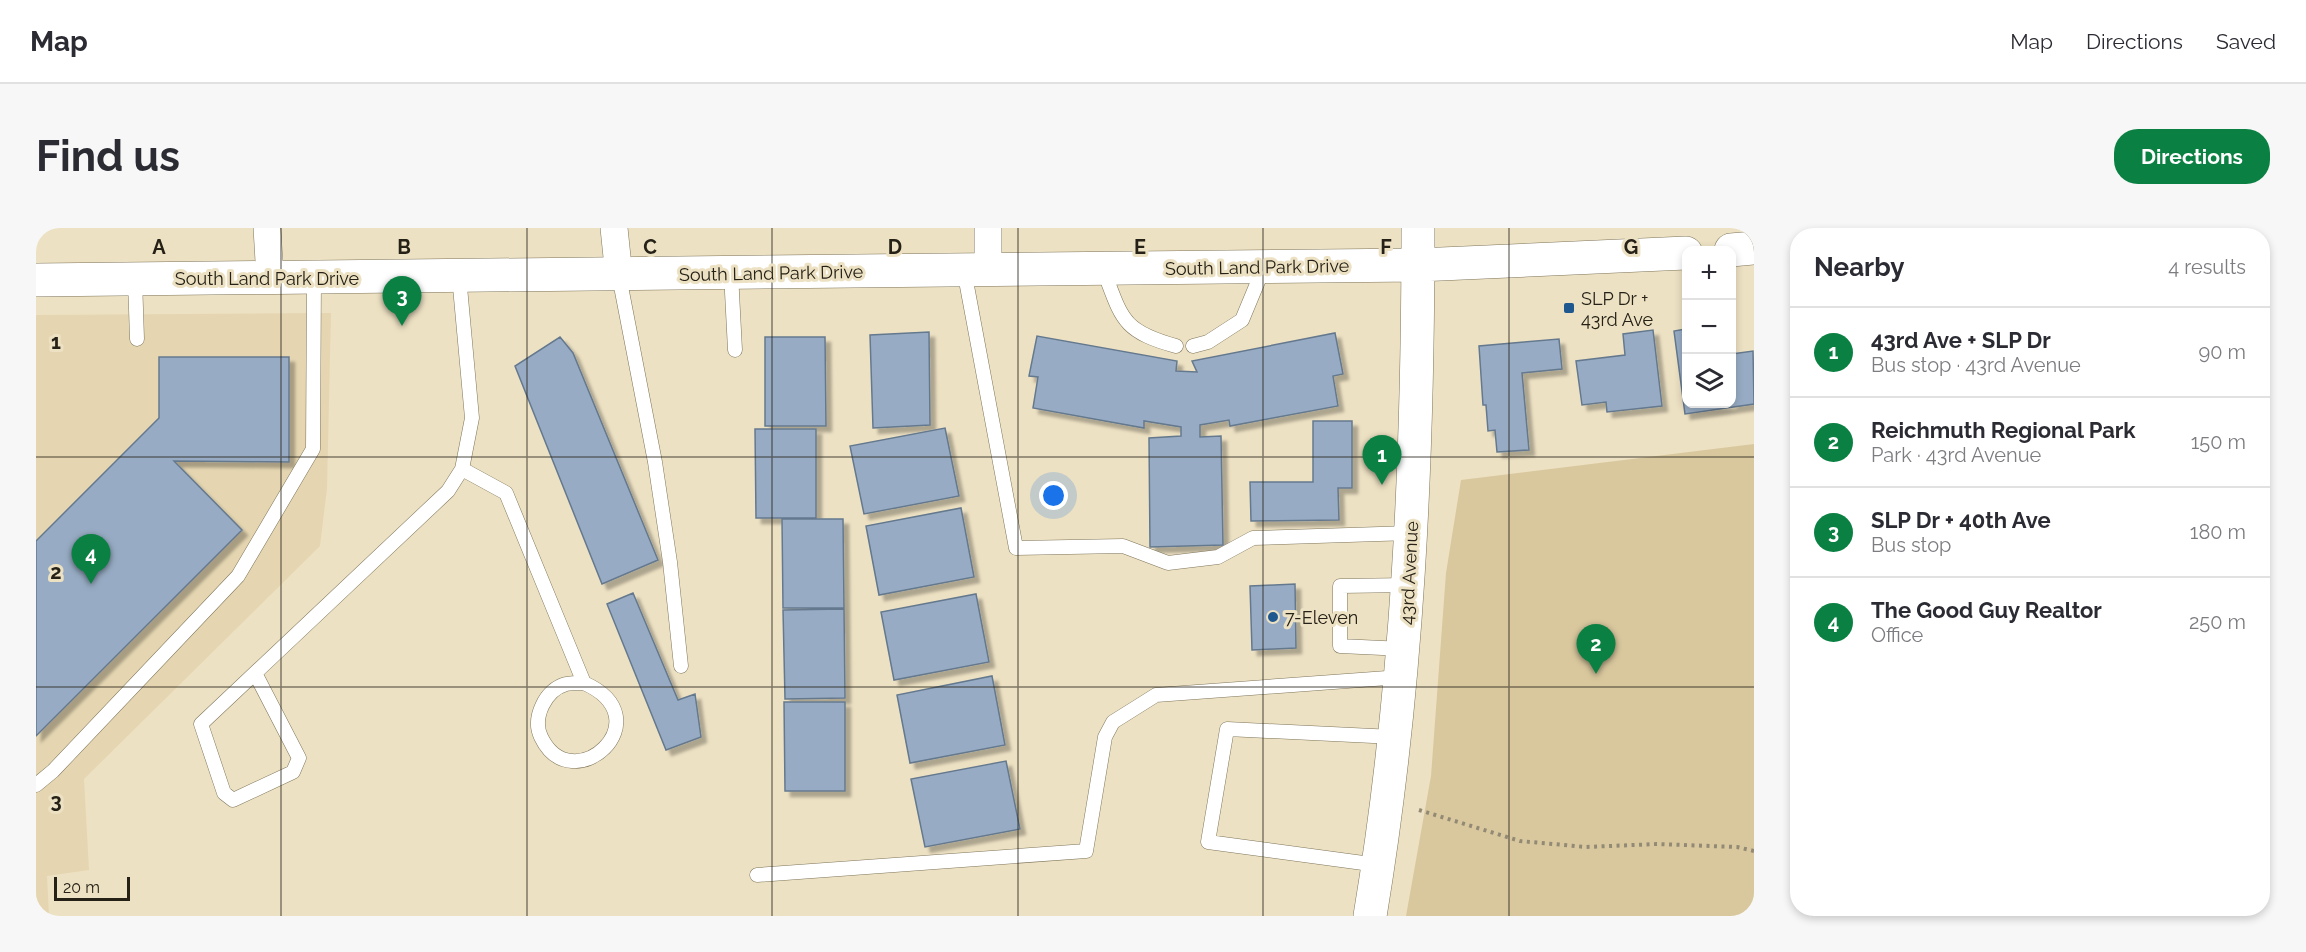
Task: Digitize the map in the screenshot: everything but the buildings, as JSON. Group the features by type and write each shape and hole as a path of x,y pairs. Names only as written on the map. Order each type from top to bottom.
{"street":[{"path":"267,228 270,278"},
{"path":"614,228 619,276"},
{"path":"976,270 988,228"},
{"name":"43rd Avenue","path":"1370,916 1396,737 1409,585 1418,228"},
{"path":"1736,250 1754,248"},
{"name":"South Land Park Drive","path":"36,280 619,276 1418,265 1682,253"}],"lane":[{"path":"1193,346 1208,342 1242,320 1264,267"},
{"path":"1103,269 1123,319 1147,338 1176,346"},
{"path":"976,270 1017,548 1122,546 1168,563 1218,556 1253,538 1411,533"},
{"path":"731,273 735,350"},
{"path":"256,675 299,758 293,772 233,800 224,793 201,724 256,675 448,491 462,469 472,418 459,276"},
{"path":"619,276 655,462 670,562 681,666"},
{"path":"36,785 53,771 238,576 288,495 313,449 314,278"},
{"path":"135,279 137,339"},
{"path":"462,469 506,493 584,683 603,691 614,708 616,728 608,747 591,759 571,761 552,752 540,736 538,715 547,696 564,685 584,683"},
{"path":"1402,663 1340,646 1340,586 1409,585"},
{"path":"757,875 1086,851 1105,737 1113,722 1156,695 1402,663"},
{"path":"1378,865 1208,842 1227,729 1396,737"}],"path":[{"path":"1419,810 1520,841 1586,847 1657,844 1737,847 1754,851"}],"shaded area":[{"path":"331,313 327,488 320,546 84,779 89,870 47,876 49,916 36,916 36,315"},
{"path":"1754,444 1754,916 1406,916 1431,776 1446,573 1461,480"}],"place":[{"name":"SLP Dr + 43rd Ave","path":"1569,308"},
{"name":"SLP Dr + 40th Ave","path":"402,326"},
{"name":"43rd Ave + SLP Dr","path":"1382,485"},
{"name":"The Good Guy Realtor","path":"91,584"},
{"name":"7-Eleven","path":"1273,617"},
{"name":"Reichmuth Regional Park","path":"1596,674"}]}
